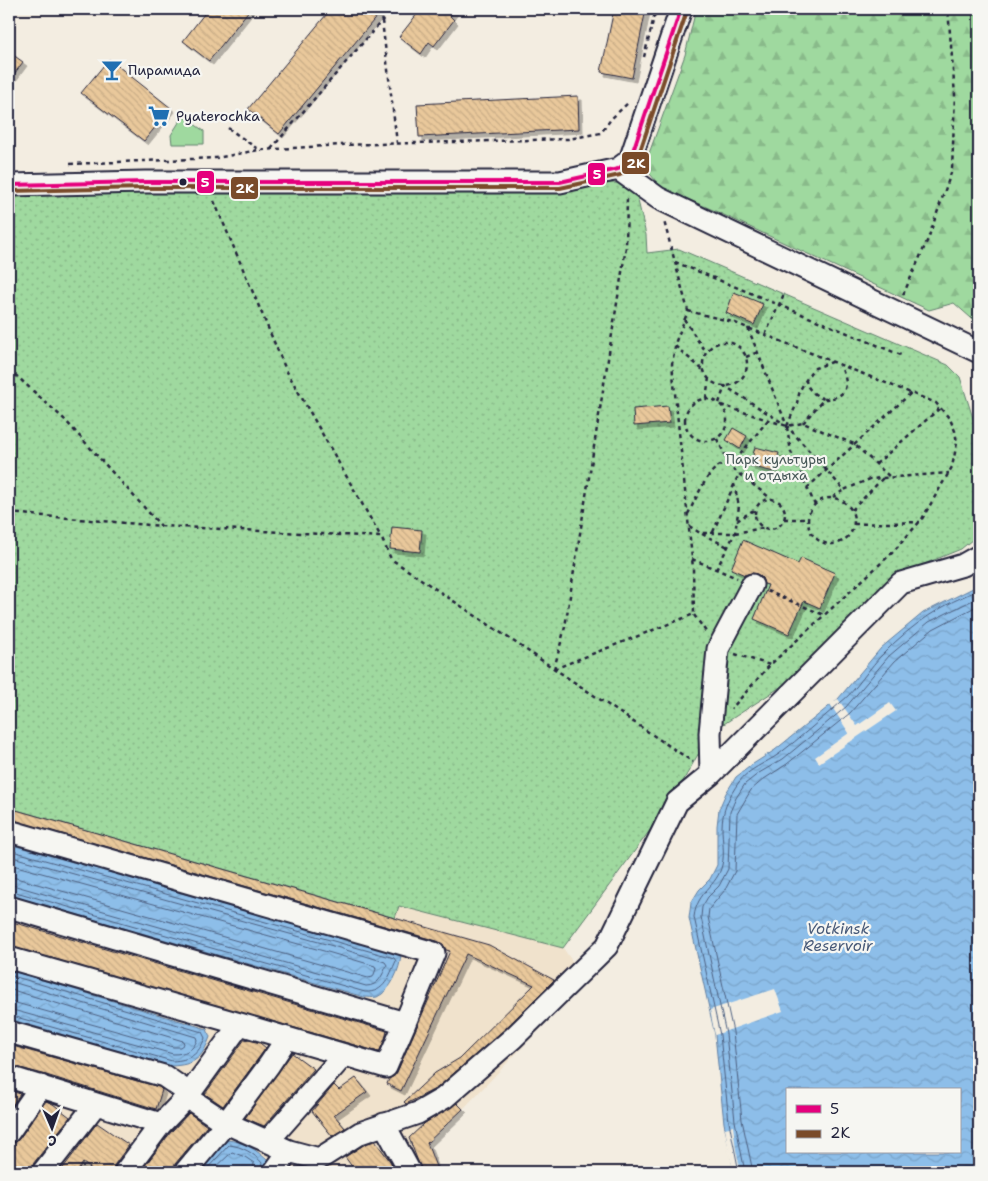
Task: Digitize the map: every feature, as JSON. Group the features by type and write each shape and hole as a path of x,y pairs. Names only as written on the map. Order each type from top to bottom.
{"street":[{"path":"622,172 630,160 681,9"},
{"path":"9,185 206,182 560,182 622,172 658,198 979,352"},
{"path":"9,1032 164,1076 184,1089 187,1097 226,1123 326,1166 360,1132 418,1113 444,1098 513,1038 607,946 677,802 711,774 901,583 963,565 979,556"},
{"path":"711,774 710,733 718,649 752,585"},
{"path":"9,831 434,954 386,1067 9,958"},
{"path":"9,907 405,1023"},
{"path":"125,1172 161,1124 187,1097 240,1024"},
{"path":"185,1172 226,1123 269,1066 287,1038"},
{"path":"268,1141 344,1055"},
{"path":"9,1077 161,1124"},
{"path":"9,1132 41,1086"},
{"path":"43,1172 96,1104"},
{"path":"384,1124 410,1172"},
{"path":"274,1172 289,1151"}],"path":[{"path":"271,149 392,9"},
{"path":"643,62 656,9"},
{"path":"893,311 905,292 928,239 952,170 955,95 948,9"},
{"path":"382,21 397,143"},
{"path":"61,164 216,158 271,149 397,143 568,139 601,133 611,119 634,97"},
{"path":"228,128 259,150"},
{"path":"554,669 565,627 626,247 622,172"},
{"path":"206,182 286,370 381,537 391,559 711,774"},
{"path":"554,669 694,614 693,568 672,364 675,346 688,310 658,198"},
{"path":"675,262 901,355"},
{"path":"765,335 784,294"},
{"path":"688,310 732,322 936,403 950,419 957,443 952,467 920,522 892,553 770,665 728,713"},
{"path":"684,319 706,353"},
{"path":"748,328 787,426 791,452 815,505"},
{"path":"704,370 706,353 713,346 726,342 738,346 746,357 747,366 744,375 738,382 725,386"},
{"path":"675,346 704,370 716,384 725,386 787,426 844,490"},
{"path":"746,357 758,352"},
{"path":"787,426 806,379 815,368 832,362"},
{"path":"806,379 806,384 811,391 824,399 833,399 841,395 846,387 846,380 839,365"},
{"path":"9,369 64,419 161,526"},
{"path":"706,398 709,378"},
{"path":"720,404 725,386"},
{"path":"807,488 911,393"},
{"path":"720,404 727,414 728,422 725,431 717,439 706,442 697,440 690,434 685,418 688,409 694,402 706,398 787,426 803,423 854,444 890,477"},
{"path":"803,423 824,399"},
{"path":"876,464 940,408"},
{"path":"730,467 768,420"},
{"path":"717,439 730,467"},
{"path":"688,514 704,484 715,469 724,464 783,507 784,519 776,528 735,533 700,533"},
{"path":"713,533 738,476 737,472"},
{"path":"832,498 845,503 851,510 854,524 851,533 845,540 836,544 826,544 814,537 809,528 808,519 811,510 822,500 832,498 844,490 870,479 949,473"},
{"path":"851,510 884,477"},
{"path":"716,570 735,533 739,506 734,484"},
{"path":"764,528 758,522 756,510 764,501 773,500"},
{"path":"737,521 752,510 756,510"},
{"path":"9,513 161,526 381,537"},
{"path":"784,519 808,519"},
{"path":"854,524 920,522"},
{"path":"689,526 728,548"}],"shaded area":[{"path":"9,808 394,918 399,906 563,948 586,981 463,1109 427,1143 438,1172 263,1172 269,1162 197,1172 9,1172 9,1019 171,1066 210,1037 206,1029 9,970 9,895 364,997 336,935 9,844"}],"green space":[{"path":"696,9 975,9 979,18 979,325 954,303 929,310 662,188 644,167 685,55"},
{"path":"183,116 204,131 204,144 172,144 171,135"},
{"name":"Парк культуры и отдыха","path":"619,183 636,192 646,235 647,253 679,249 948,365 960,377 979,437 979,534 961,549 897,575 782,686 710,733 673,799 563,948 399,906 395,918 9,808 9,196"}],"water":[{"name":"Votkinsk Reservoir","path":"979,585 979,1172 734,1172 724,1123 715,1035 689,918 691,903 699,890 710,879 717,865 719,809 736,777 775,750 838,699 881,648 923,613"},
{"path":"9,844 401,955 399,967 387,990 377,997 364,997 9,895"},
{"path":"9,970 207,1029 210,1037 204,1051 196,1059 186,1064 171,1066 9,1019"},
{"path":"226,1140 244,1144 255,1150 269,1162 263,1172 197,1172"}],"pier":[{"path":"838,699 857,726 890,703 896,711 819,763 815,757 849,733 830,704"},
{"path":"775,989 783,1011 715,1035 710,1010"},
{"path":"733,1126 741,1172 734,1172 729,1154 725,1128"}],"building":[{"path":"208,9 250,9 209,61 183,41"},
{"path":"331,9 383,9 279,134 248,109"},
{"path":"421,9 455,9 450,16 454,20 434,46 429,42 421,54 399,37"},
{"path":"614,9 646,9 632,78 601,72"},
{"path":"9,52 23,62 9,81"},
{"path":"109,59 171,108 144,141 81,93"},
{"path":"578,96 579,129 419,137 417,104"},
{"path":"734,292 763,304 754,325 726,313"},
{"path":"668,406 670,423 634,426 633,409"},
{"path":"733,428 747,436 740,449 726,440"},
{"path":"755,447 779,453 774,472 750,466"},
{"path":"392,527 422,530 420,552 390,549"},
{"path":"743,540 798,564 801,558 835,573 820,608 804,601 789,634 754,619 768,585 764,584 762,578 757,574 745,575 731,569"},
{"path":"9,808 489,945 554,980 505,1029 437,1088 406,1104 404,1102 435,1073 460,1058 534,985 466,954 401,1091 387,1084 389,1079 397,1072 450,951 446,950 443,944 9,819"},
{"path":"9,921 387,1031 385,1039 379,1052 9,946"},
{"path":"245,1039 260,1043 266,1048 223,1106 205,1094"},
{"path":"9,1045 159,1087 162,1090 156,1109 9,1065"},
{"path":"292,1053 314,1069 264,1126 245,1118"},
{"path":"356,1078 367,1092 334,1115 345,1128 332,1136 312,1111 334,1085 339,1090"},
{"path":"9,1090 20,1094 9,1110"},
{"path":"46,1101 70,1117 33,1164 31,1172 9,1172 9,1146 19,1139"},
{"path":"457,1103 463,1109 427,1143 438,1172 422,1172 409,1138 425,1123"},
{"path":"189,1113 207,1126 175,1164 173,1172 140,1172 171,1132"},
{"path":"97,1123 129,1145 115,1164 113,1172 96,1172 83,1163 77,1172 60,1172"},
{"path":"375,1141 396,1172 356,1172 345,1157 365,1144"}],"transit line":[{"name":"5","path":"9,185 145,182 560,182 618,169 630,160 681,9"},
{"name":"2К","path":"9,191 145,188 560,188 620,175 636,163 687,11"}],"place":[{"name":"Пирамида","path":"112,70"},
{"name":"Pyaterochka","path":"159,116"}]}
